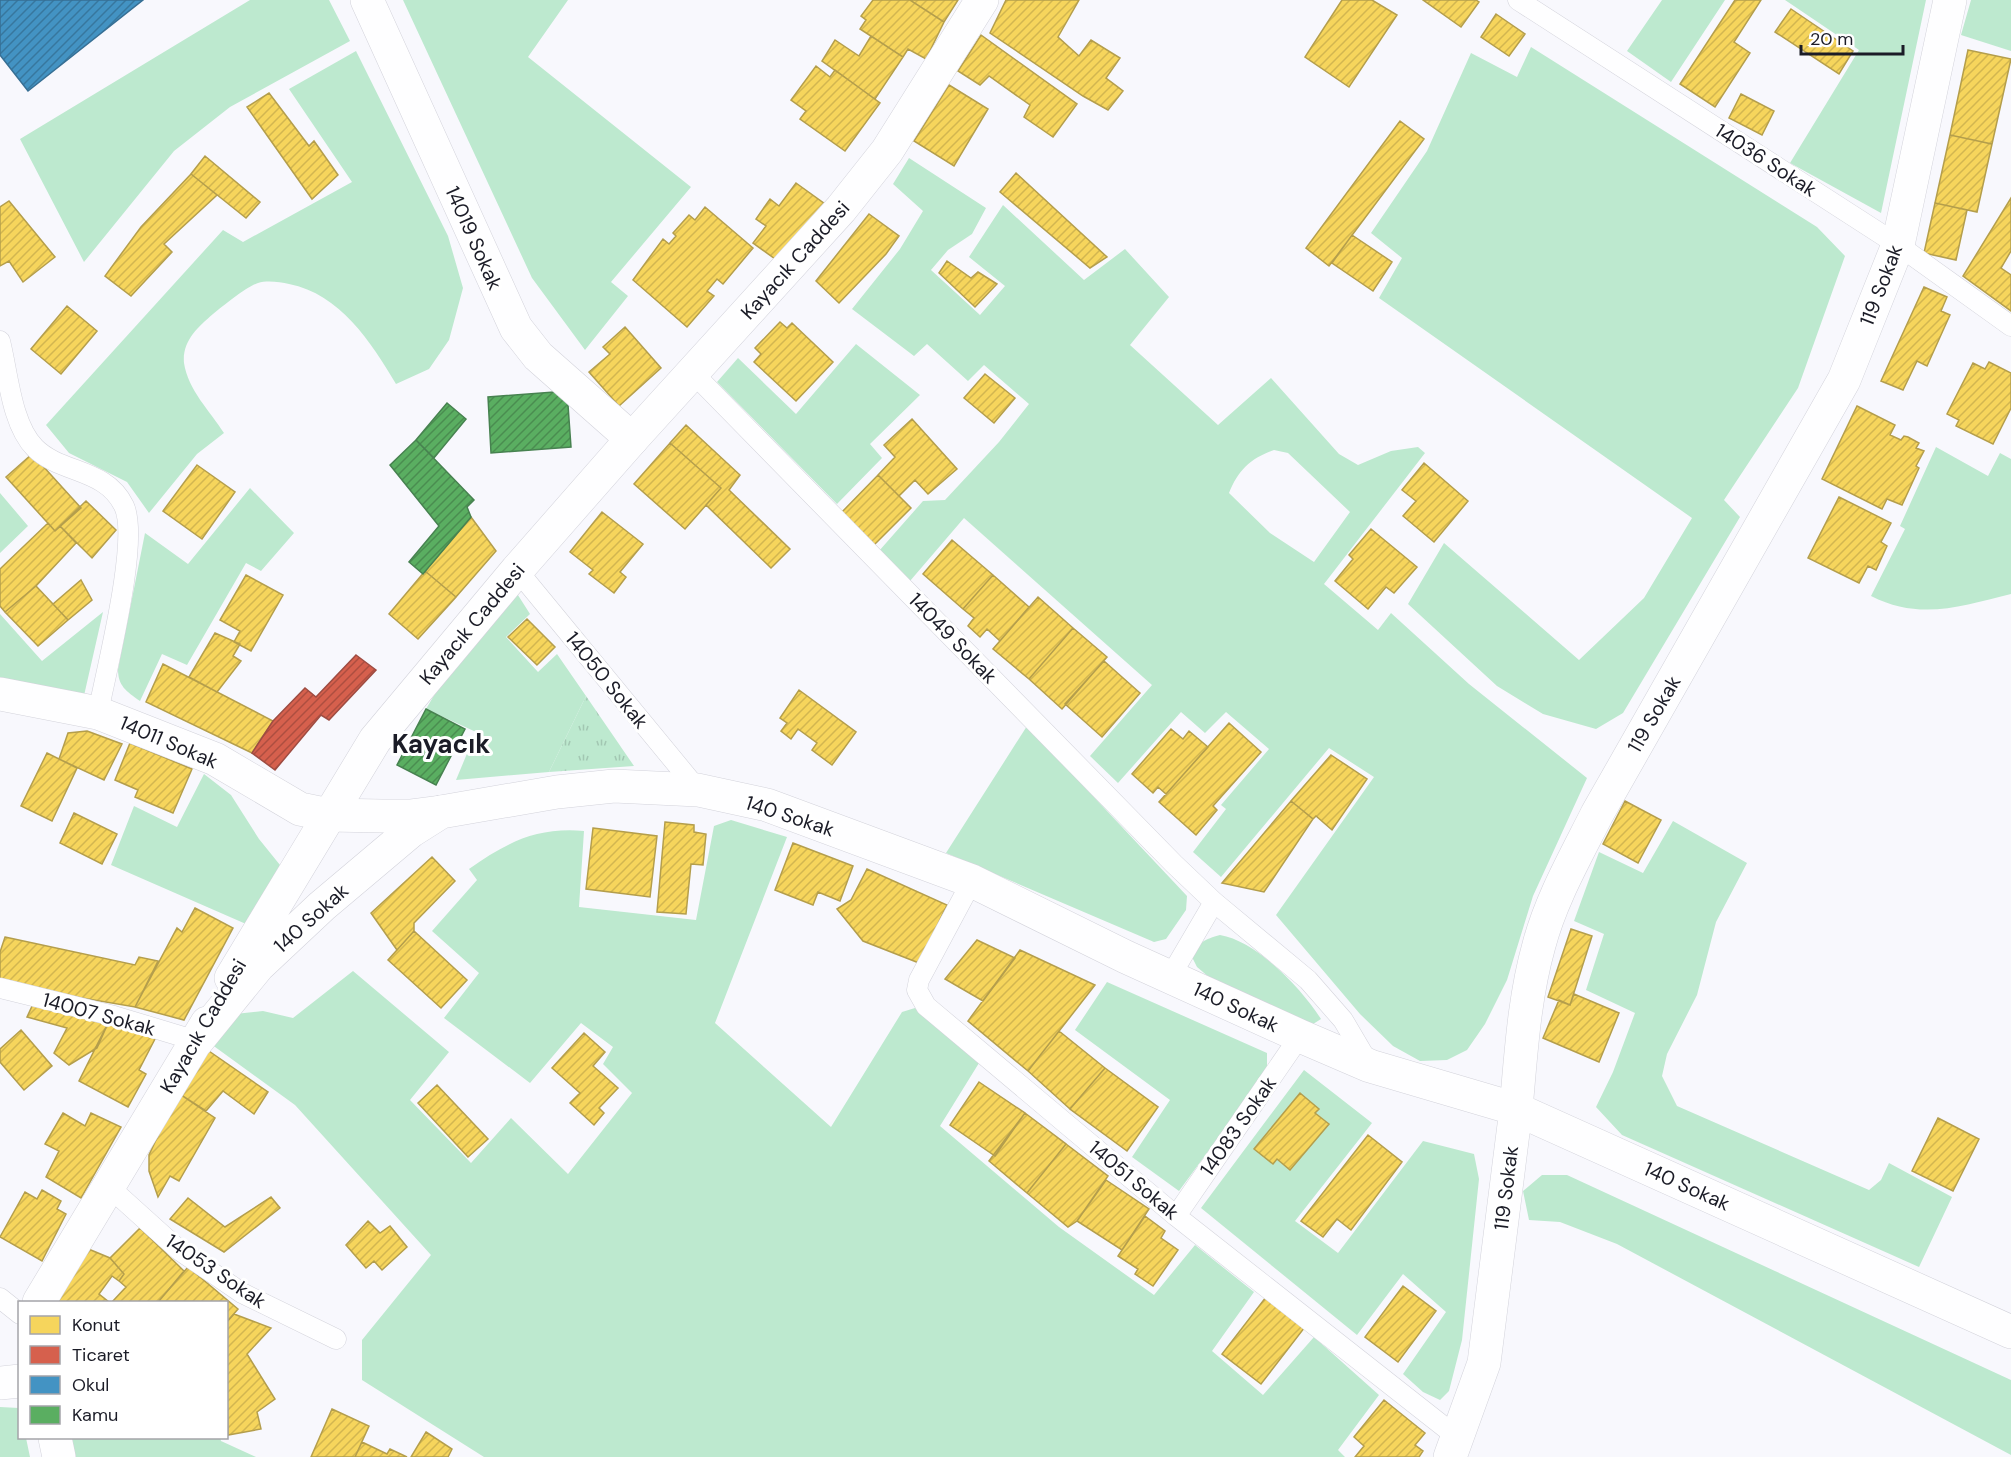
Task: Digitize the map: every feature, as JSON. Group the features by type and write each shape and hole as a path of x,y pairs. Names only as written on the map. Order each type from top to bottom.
{"street":[{"name":"14019 Sokak","path":"367,0 516,328 538,356 632,439"},
{"name":"Kayacık Caddesi","path":"40,1301 197,1041 246,952 375,740 517,570 632,439 841,209 887,151 982,0"},
{"name":"119 Sokak","path":"1453,1447 1484,1363 1530,983 1539,943 1562,885 1597,814 1844,380 1898,245 1950,0"},
{"name":"14011 Sokak","path":"0,694 98,713 215,759 300,808 329,815"},
{"name":"140 Sokak","path":"329,815 410,816 614,786 698,790 767,805 972,881 1170,977 1370,1066 1516,1109 2011,1332"},
{"name":"140 Sokak","path":"197,1041 258,966 322,906 411,831 441,812"},
{"path":"0,1383 18,1381"},
{"path":"55,1439 58,1457"}],"lane":[{"name":"14036 Sokak","path":"1518,0 1898,245 2011,326"},
{"path":"0,340 14,405 34,447 46,457 99,477 118,496 125,507 129,525 127,562 98,713"},
{"name":"14049 Sokak","path":"693,373 1214,902 1308,980 1343,1020 1370,1066"},
{"name":"14050 Sokak","path":"517,570 698,790"},
{"name":"14051 Sokak","path":"972,881 919,980 917,990 926,1006 1453,1447"},
{"path":"1170,977 1214,902"},
{"name":"14007 Sokak","path":"0,988 114,1016 197,1041"},
{"name":"14083 Sokak","path":"1176,1216 1300,1036"},
{"name":"14053 Sokak","path":"108,1185 179,1250 242,1293 336,1339"},
{"path":"0,1298 18,1312"}],"green space":[{"path":"250,0 329,0 350,41 230,107 174,151 84,262 20,139"},
{"path":"403,0 568,0 528,57 691,187 611,282 628,296 585,350 532,278"},
{"path":"1662,0 1725,0 1671,82 1627,51"},
{"path":"1785,0 1926,0 1881,213 1790,163 1859,50"},
{"path":"1971,0 2011,0 2011,51 1961,35"},
{"path":"1531,47 1817,227 1845,256 1798,388 1724,500 1740,517 1623,713 1596,729 1543,714 1497,686 1408,604 1444,543 1579,660 1644,598 1692,518 1379,298 1402,258 1371,233 1427,151 1471,53 1517,77"},
{"path":"356,51 448,236 463,288 449,340 429,369 396,384 365,337 339,309 324,298 307,289 278,282 262,282 247,288 197,329 188,341 184,355 186,373 190,382 224,433 197,454 149,513 127,482 69,453 46,425 223,230 243,242 352,182 289,89"},
{"path":"909,158 986,208 972,234 948,250 931,270 980,315 1005,286 969,257 1003,205 1084,280 1125,249 1169,297 1130,345 1218,425 1271,378 1339,454 1358,465 1391,451 1418,447 1425,453 1324,584 1378,630 1391,613 1469,684 1587,778 1533,896 1507,980 1485,1024 1467,1050 1447,1060 1420,1061 1393,1046 1360,1014 1276,915 1374,777 1329,748 1221,877 1193,852 1226,809 1221,805 1269,749 1226,712 1205,733 1181,712 1118,783 1090,756 1152,685 964,518 910,581 879,551 923,501 945,500 999,442 1029,404 984,365 968,381 927,344 914,356 852,309 900,249 923,211 893,184","holes":["1274,450 1288,453 1350,512 1314,562 1270,533 1229,493 1241,471 1252,461"]},
{"path":"856,344 920,395 870,444 882,458 837,504 717,382 738,358 796,414"},
{"path":"1936,447 1988,476 2000,453 2011,459 2011,594 1975,603 1924,610 1889,604 1871,596 1905,529 1900,526"},
{"path":"250,488 294,533 261,571 246,563 187,665 162,654 140,701 124,688 119,680 118,669 145,533 188,564"},
{"path":"0,493 28,526 0,553"},
{"path":"516,592 530,614 506,637 538,672 557,654 586,696 549,772 456,780 476,732 426,709 459,653"},
{"path":"103,612 83,700 0,683 0,614 42,661"},
{"path":"586,696 634,766 549,772"},
{"path":"1027,726 1187,896 1186,910 1166,939 1154,942 946,853"},
{"path":"204,774 231,795 259,839 280,865 246,924 111,865 134,806 177,827"},
{"path":"731,820 787,837 715,1023 831,1127 902,1012 915,1008 979,1063 940,1126 1059,1227 1154,1295 1195,1245 1254,1292 1212,1351 1263,1395 1314,1337 1379,1395 1338,1450 1345,1457 484,1457 362,1380 362,1340 431,1255 295,1105 211,1044 235,1014 263,1011 293,1018 353,971 449,1052 410,1100 471,1163 511,1118 568,1174 632,1093 603,1064 613,1047 581,1023 530,1083 444,1018 479,973 432,931 477,880 469,869 496,851 523,838 567,830 584,831 579,907 696,920 714,826"},
{"path":"1673,821 1747,863 1716,922 1697,995 1667,1054 1662,1076 1677,1106 1869,1190 1881,1180 1889,1163 1952,1197 1919,1267 1622,1135 1596,1107 1613,1072 1635,1013 1586,990 1604,934 1574,921 1599,852 1643,873"},
{"path":"1220,935 1249,946 1263,956 1302,994 1321,1019 1310,1026 1210,978 1197,967 1192,957 1202,942"},
{"path":"1107,982 1267,1053 1267,1071 1179,1191 1132,1157 1170,1100 1075,1030"},
{"path":"1304,1070 1372,1123 1295,1221 1338,1253 1423,1141 1474,1154 1479,1179 1462,1340 1449,1391 1440,1400 1423,1392 1403,1374 1446,1312 1403,1274 1357,1335 1201,1208"},
{"path":"1542,1175 1567,1175 2011,1380 2011,1455 1617,1244 1560,1222 1529,1220 1523,1191"},
{"path":"0,1407 18,1408 18,1439 26,1439 30,1457 0,1457"},
{"path":"67,1439 220,1439 256,1457 70,1457"}],"building: Konut":[{"path":"873,0 910,0 944,22 926,59 908,49 903,57 860,29 866,20 861,16"},
{"path":"910,0 958,0 944,22"},
{"path":"1006,0 1079,0 1058,37 1079,56 1091,40 1120,58 1106,78 1123,91 1108,110 1083,96 990,33"},
{"path":"1342,0 1372,0 1397,15 1349,87 1305,57"},
{"path":"1423,0 1476,0 1479,2 1461,27"},
{"path":"1735,0 1761,0 1734,42 1750,53 1715,107 1680,84"},
{"path":"1791,9 1853,51 1839,74 1775,32"},
{"path":"1496,14 1525,34 1509,56 1481,37"},
{"path":"981,35 1077,104 1053,137 1024,117 1030,105 989,76 980,85 958,71"},
{"path":"871,36 903,57 875,99 822,61 835,40 859,56"},
{"path":"1968,50 2011,59 1992,144 1950,135"},
{"path":"816,66 830,77 835,70 880,103 845,151 800,119 806,111 791,100"},
{"path":"949,85 988,109 954,166 914,141"},
{"path":"269,93 309,146 314,141 338,175 312,199 247,107"},
{"path":"1741,94 1774,111 1762,135 1729,118"},
{"path":"1400,121 1424,139 1329,266 1306,248"},
{"path":"1950,135 1992,144 1977,212 1935,203"},
{"path":"205,156 260,202 246,218 191,174"},
{"path":"1016,173 1107,257 1090,268 1000,192"},
{"path":"191,174 217,195 164,244 172,252 131,296 105,276 141,227"},
{"path":"796,183 825,204 782,264 753,243 766,226 756,219 770,199 779,206"},
{"path":"2011,198 2011,251 2001,268 2011,275 2011,311 1963,276"},
{"path":"9,201 55,257 23,282 9,261 0,266 0,207"},
{"path":"1935,203 1967,210 1956,260 1924,253"},
{"path":"705,207 753,248 723,284 717,279 707,291 714,296 687,327 633,280 663,239 669,244 676,236 673,233 689,215 695,220"},
{"path":"869,214 899,236 886,254 839,303 816,281"},
{"path":"1352,235 1392,262 1373,291 1332,263"},
{"path":"947,261 971,278 978,272 997,284 975,307 939,273"},
{"path":"1924,287 1947,297 1941,311 1950,315 1927,366 1917,361 1903,390 1881,381"},
{"path":"67,306 97,331 61,374 31,349"},
{"path":"780,322 787,328 792,323 833,362 796,401 754,362 761,354 755,348"},
{"path":"625,327 661,368 619,406 589,372 610,354 603,347"},
{"path":"1989,362 2011,373 2011,408 1993,444 1956,426 1959,420 1947,414 1973,363 1985,369"},
{"path":"985,374 1015,398 994,423 964,398"},
{"path":"1857,406 1895,425 1890,435 1901,440 1904,436 1908,437 1919,443 1916,448 1924,451 1902,505 1887,499 1882,509 1822,479"},
{"path":"912,419 957,469 928,494 915,480 899,496 878,475 895,457 884,445"},
{"path":"686,425 740,475 729,490 790,549 771,568 706,505 721,488 670,443"},
{"path":"670,443 721,488 685,529 634,484"},
{"path":"32,454 81,508 55,531 6,477"},
{"path":"1424,463 1468,501 1434,542 1403,516 1416,501 1402,490"},
{"path":"197,465 235,492 202,539 163,511"},
{"path":"878,475 911,508 874,545 841,513"},
{"path":"1839,497 1891,523 1881,542 1887,546 1876,570 1868,566 1859,583 1808,558"},
{"path":"86,501 116,530 92,558 60,526"},
{"path":"602,512 643,544 620,572 626,577 614,593 589,574 593,570 570,552"},
{"path":"471,517 496,551 456,597 425,571"},
{"path":"48,523 55,531 60,526 76,543 36,586 5,612 0,606 0,569"},
{"path":"1371,529 1417,567 1394,593 1386,587 1368,609 1335,581 1353,559 1349,555"},
{"path":"952,540 993,575 963,609 923,574"},
{"path":"425,571 456,597 418,639 389,614"},
{"path":"246,575 283,595 251,651 234,642 240,631 220,620"},
{"path":"993,575 1029,607 1000,641 987,629 980,637 968,626 974,618 963,609"},
{"path":"81,580 92,600 68,620 53,604"},
{"path":"36,586 68,620 38,646 5,612"},
{"path":"1038,597 1073,628 1029,679 993,649"},
{"path":"527,619 555,647 537,665 508,637"},
{"path":"1073,628 1107,657 1062,709 1029,679"},
{"path":"215,633 240,644 233,656 241,661 217,692 189,677"},
{"path":"1104,661 1140,693 1102,737 1065,704"},
{"path":"163,664 273,721 252,753 146,702"},
{"path":"799,690 856,732 832,765 812,750 817,743 798,729 791,739 781,731 787,723 780,718"},
{"path":"1229,723 1261,752 1213,806 1217,810 1196,835 1159,802"},
{"path":"1171,729 1183,739 1189,731 1208,747 1166,794 1158,787 1153,793 1132,774"},
{"path":"87,731 122,744 104,780 59,759 68,733"},
{"path":"130,743 192,769 173,813 135,797 138,790 115,780"},
{"path":"47,753 77,768 52,821 21,806"},
{"path":"1331,755 1367,779 1332,830 1316,816 1313,819 1291,801"},
{"path":"1291,801 1313,819 1264,892 1222,883"},
{"path":"1625,801 1661,820 1638,863 1603,844"},
{"path":"74,813 117,834 102,864 60,843"},
{"path":"665,822 694,825 694,832 706,834 703,865 691,864 686,914 657,912"},
{"path":"593,828 657,836 650,897 586,889"},
{"path":"793,843 853,866 840,901 818,892 813,905 775,890"},
{"path":"432,857 455,881 414,923 414,931 397,950 371,913"},
{"path":"867,869 947,905 919,963 863,941 837,909 851,900"},
{"path":"195,908 233,928 184,1020 135,1007 177,928 182,932"},
{"path":"1571,929 1592,936 1570,1005 1548,997"},
{"path":"414,931 467,980 441,1008 388,960"},
{"path":"5,937 135,965 139,957 158,961 135,1007 0,984 0,952"},
{"path":"977,940 1015,958 983,1001 945,979"},
{"path":"1020,950 1095,985 1028,1071 968,1021"},
{"path":"1574,994 1619,1013 1599,1062 1543,1038 1559,1000 1570,1005"},
{"path":"34,1002 109,1021 97,1048 69,1065 54,1053 67,1028 27,1017"},
{"path":"109,1021 155,1039 139,1070 146,1074 128,1107 79,1081"},
{"path":"21,1030 52,1066 24,1090 0,1062 0,1049"},
{"path":"1059,1031 1105,1068 1070,1109 1028,1071"},
{"path":"584,1033 605,1052 593,1066 618,1088 599,1108 604,1113 594,1125 570,1103 580,1093 552,1068"},
{"path":"206,1049 268,1092 254,1114 223,1091 206,1111 178,1093"},
{"path":"1105,1068 1158,1107 1127,1151 1070,1109"},
{"path":"979,1082 1025,1113 995,1156 950,1125"},
{"path":"437,1085 488,1139 468,1157 418,1103"},
{"path":"178,1093 215,1118 179,1181 170,1176 158,1197 149,1171 149,1155"},
{"path":"1300,1093 1319,1109 1315,1113 1329,1124 1290,1170 1277,1159 1273,1164 1254,1149"},
{"path":"63,1113 85,1126 91,1113 121,1127 81,1198 46,1177 59,1151 45,1144"},
{"path":"1025,1113 1066,1144 1027,1193 989,1161"},
{"path":"1938,1118 1979,1139 1953,1191 1912,1171"},
{"path":"1368,1135 1402,1162 1351,1230 1337,1219 1323,1237 1301,1221"},
{"path":"1066,1144 1108,1176 1077,1221 1068,1227 1027,1193"},
{"path":"1106,1180 1149,1209 1122,1250 1077,1221"},
{"path":"42,1190 61,1201 57,1209 66,1214 42,1261 0,1237 25,1192 37,1199"},
{"path":"271,1197 280,1208 224,1252 170,1219 188,1198 225,1227"},
{"path":"1145,1216 1165,1231 1161,1238 1178,1250 1153,1286 1135,1274 1138,1269 1118,1256"},
{"path":"368,1221 380,1233 390,1226 407,1247 382,1270 374,1261 366,1268 346,1245"},
{"path":"140,1228 184,1271 159,1301 113,1301 126,1287 119,1281 124,1274 110,1258"},
{"path":"86,1248 110,1258 124,1274 119,1281 112,1276 99,1294 108,1301 57,1301"},
{"path":"188,1267 238,1309 228,1321 228,1301 159,1301"},
{"path":"1403,1286 1436,1311 1398,1362 1365,1337"},
{"path":"1266,1297 1305,1327 1261,1384 1222,1354"},
{"path":"234,1314 271,1328 247,1354 275,1399 257,1412 261,1429 228,1435 228,1321"},
{"path":"1384,1400 1425,1433 1415,1445 1423,1451 1419,1457 1355,1457 1364,1446 1354,1437"},
{"path":"332,1409 369,1426 355,1457 311,1457"},
{"path":"426,1432 452,1449 448,1457 411,1457"},
{"path":"362,1442 387,1454 390,1449 407,1457 355,1457"}],"building: Ticaret":[{"path":"356,655 376,670 329,720 321,715 275,770 252,753 273,721 305,688 316,697"}],"building: Okul":[{"path":"0,0 143,0 28,91 0,55"}],"building: Kamu":[{"path":"567,391 571,447 491,453 488,397"},
{"path":"447,403 466,419 434,458 416,440"},
{"path":"416,440 474,500 467,507 471,517 423,574 409,562 439,526 390,465"},
{"path":"426,709 465,729 436,785 397,765"}],"district":[{"name":"Kayacık","path":"441,744"}]}
